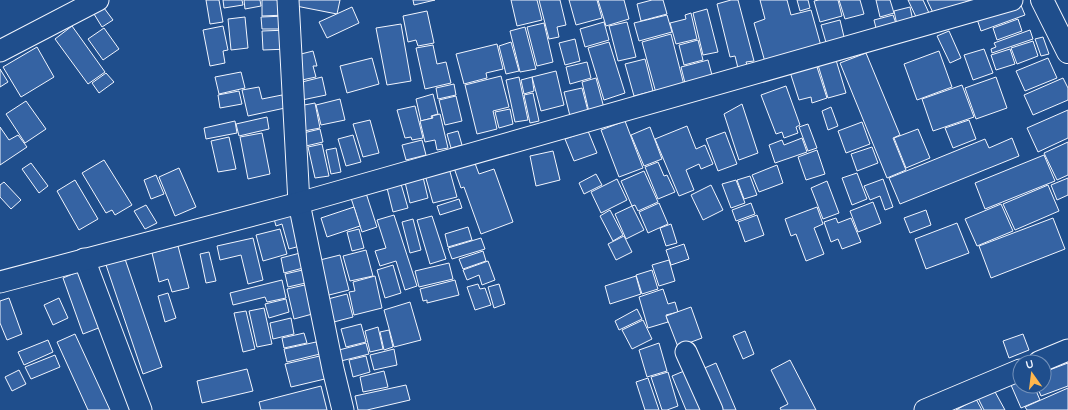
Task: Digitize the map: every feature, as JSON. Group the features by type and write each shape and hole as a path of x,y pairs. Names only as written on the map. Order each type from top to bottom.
{"main road":[{"path":"1042,0 1068,52"}],"street":[{"path":"0,51 98,0"},
{"path":"288,0 299,203 333,369 343,410"},
{"path":"0,282 299,203 1012,0"},
{"path":"84,259 141,410"},
{"path":"1052,357 1068,350"},
{"path":"686,352 712,410"},
{"path":"925,410 947,406 1012,374"}],"building":[{"path":"206,0 219,0 223,22 210,24"},
{"path":"223,0 242,0 243,5 224,8"},
{"path":"244,0 260,0 261,6 245,9"},
{"path":"262,0 286,0 286,15 262,16"},
{"path":"297,0 340,0 337,14 296,6"},
{"path":"413,0 435,0 414,5"},
{"path":"511,0 537,0 542,20 517,26"},
{"path":"539,0 560,0 566,25 557,27 559,37 549,39"},
{"path":"569,0 597,0 602,18 576,25"},
{"path":"598,0 624,0 629,19 606,26"},
{"path":"652,0 663,0 667,14 641,21 637,4"},
{"path":"731,0 738,0 754,61 746,62 747,65 738,68 735,56 730,57 717,4"},
{"path":"760,0 787,0 791,15 811,10 821,46 765,62 754,23 765,19"},
{"path":"797,0 808,0 810,8 800,11"},
{"path":"838,0 842,16 820,22 814,1"},
{"path":"839,0 860,0 864,14 845,19"},
{"path":"876,0 890,0 894,13 880,17"},
{"path":"908,0 923,0 929,13 917,19"},
{"path":"927,0 970,0 935,17"},
{"path":"1020,3 1025,15 981,31 977,19"},
{"path":"352,7 359,23 327,38 319,22"},
{"path":"910,7 913,21 897,25 894,11"},
{"path":"104,8 113,20 102,27 94,14"},
{"path":"707,9 718,52 703,55 693,13"},
{"path":"427,11 434,43 418,46 416,40 408,42 403,16"},
{"path":"691,13 697,39 676,44 670,23 686,19 685,15"},
{"path":"667,15 672,32 639,41 634,23"},
{"path":"893,15 897,26 877,32 874,20"},
{"path":"286,16 287,29 262,29 261,17"},
{"path":"245,17 248,48 231,50 228,19"},
{"path":"1018,19 1022,31 997,40 993,28"},
{"path":"840,20 845,41 827,46 821,25"},
{"path":"604,22 609,40 585,47 580,29"},
{"path":"627,22 636,57 618,61 609,26"},
{"path":"544,23 553,62 537,66 527,27"},
{"path":"401,24 411,81 387,85 376,28"},
{"path":"72,26 105,72 88,84 55,39"},
{"path":"223,26 228,50 223,51 225,63 210,66 203,30"},
{"path":"525,27 536,69 520,72 510,31"},
{"path":"104,28 119,49 103,60 88,39"},
{"path":"288,30 289,49 263,50 262,31"},
{"path":"1030,30 1033,39 992,53 991,49 996,47 994,43"},
{"path":"949,31 961,58 950,63 937,36"},
{"path":"671,34 684,85 656,93 642,42"},
{"path":"1043,37 1049,54 1041,56 1035,39"},
{"path":"575,39 580,61 565,65 559,43"},
{"path":"698,40 703,60 684,65 679,45"},
{"path":"1033,41 1038,56 1017,64 1011,48"},
{"path":"511,42 519,71 506,74 499,46"},
{"path":"609,42 625,93 604,100 588,48"},
{"path":"497,44 503,69 486,73 487,78 464,84 456,54"},
{"path":"433,45 437,64 446,62 451,83 425,89 416,48"},
{"path":"37,47 54,77 21,97 3,67"},
{"path":"984,49 993,73 973,80 964,55"},
{"path":"1010,49 1015,64 996,70 991,55"},
{"path":"313,51 317,66 313,66 316,77 302,80 297,55"},
{"path":"939,51 952,87 917,100 904,64"},
{"path":"866,53 900,135 893,138 906,170 887,178 840,63"},
{"path":"372,58 379,84 347,93 340,66"},
{"path":"1048,58 1057,78 1025,91 1016,71"},
{"path":"645,59 653,91 634,96 625,64"},
{"path":"708,60 713,79 686,87 681,67"},
{"path":"836,60 846,93 828,98 818,65"},
{"path":"587,62 591,78 570,84 566,67"},
{"path":"816,64 827,98 812,103 811,97 799,100 790,72"},
{"path":"0,69 8,82 0,87"},
{"path":"556,71 564,105 541,111 532,77"},
{"path":"241,72 245,88 219,94 215,77"},
{"path":"106,73 114,82 99,93 92,83"},
{"path":"501,76 509,107 493,111 497,129 477,134 465,85"},
{"path":"322,77 326,95 302,100 298,83"},
{"path":"519,77 528,120 515,122 506,80"},
{"path":"532,77 534,91 524,94 521,80"},
{"path":"996,77 1007,108 976,119 965,88"},
{"path":"596,78 604,108 589,112 582,82"},
{"path":"1063,78 1068,88 1068,100 1033,115 1024,95"},
{"path":"454,84 456,95 438,99 436,88"},
{"path":"962,85 974,117 933,131 922,99"},
{"path":"786,86 800,125 796,127 798,133 784,138 782,132 776,134 761,95"},
{"path":"259,87 262,99 282,95 285,108 248,116 242,90"},
{"path":"582,88 588,111 570,116 564,92"},
{"path":"239,91 242,104 220,108 218,95"},
{"path":"533,93 539,121 530,123 524,95"},
{"path":"433,94 438,114 431,116 432,118 421,121 416,99"},
{"path":"456,96 462,121 445,125 439,100"},
{"path":"340,99 345,120 321,125 316,105"},
{"path":"26,101 46,129 25,143 6,114"},
{"path":"315,103 320,128 304,131 299,106"},
{"path":"742,104 758,153 739,160 724,114"},
{"path":"415,106 423,138 412,140 411,137 405,138 397,110"},
{"path":"831,107 838,126 828,130 822,111"},
{"path":"510,109 513,124 499,128 495,112"},
{"path":"1068,110 1068,138 1038,152 1027,128"},
{"path":"440,114 448,148 437,150 435,140 425,142 420,121 433,118 432,116"},
{"path":"267,117 269,129 239,136 236,124"},
{"path":"370,120 379,153 363,157 353,124"},
{"path":"969,120 976,139 953,148 945,128"},
{"path":"235,121 237,133 206,139 204,128"},
{"path":"625,121 643,168 619,177 601,130"},
{"path":"862,122 870,144 846,153 838,131"},
{"path":"808,124 817,148 808,151 799,127"},
{"path":"687,126 696,149 705,145 713,164 701,169 699,164 686,170 694,190 679,196 655,139"},
{"path":"0,127 9,140 18,135 27,147 0,165"},
{"path":"650,127 662,159 644,166 631,135"},
{"path":"320,129 323,142 306,146 303,133"},
{"path":"918,129 930,158 906,168 894,138"},
{"path":"458,131 462,145 451,148 447,134"},
{"path":"588,131 597,153 574,161 565,139"},
{"path":"725,132 737,164 718,171 706,139"},
{"path":"262,133 270,174 248,179 240,137"},
{"path":"353,135 361,162 346,166 338,139"},
{"path":"229,137 236,169 218,172 211,141"},
{"path":"802,138 807,152 775,163 769,145 782,140 784,145"},
{"path":"1012,138 1019,156 900,204 889,178 985,139 989,148"},
{"path":"422,140 426,155 406,160 402,145"},
{"path":"1068,142 1068,175 1057,180 1044,153"},
{"path":"322,144 329,176 315,178 308,147"},
{"path":"872,147 878,163 857,171 851,154"},
{"path":"336,148 341,172 331,174 326,150"},
{"path":"817,150 825,174 806,180 798,157"},
{"path":"553,151 560,180 536,186 530,156"},
{"path":"1044,155 1055,181 985,209 975,183"},
{"path":"473,158 479,174 494,169 513,222 481,234 464,187 461,188 453,165"},
{"path":"104,160 132,205 115,215 112,210 106,213 82,173"},
{"path":"658,162 664,176 667,175 675,192 658,199 645,167"},
{"path":"31,163 48,186 39,193 22,169"},
{"path":"777,165 783,183 759,192 752,175"},
{"path":"179,168 196,207 175,216 159,177"},
{"path":"449,168 457,197 433,203 425,175"},
{"path":"644,171 658,202 638,211 635,205 632,206 621,181"},
{"path":"422,173 428,198 410,203 404,178"},
{"path":"857,173 867,199 852,205 842,178"},
{"path":"596,174 602,185 584,194 579,183"},
{"path":"156,175 164,194 151,199 144,180"},
{"path":"750,176 757,195 744,199 737,180"},
{"path":"1068,178 1068,195 1057,200 1051,185"},
{"path":"617,179 627,200 601,213 591,192"},
{"path":"883,179 893,207 885,210 880,196 870,200 864,186"},
{"path":"75,180 98,219 79,230 57,191"},
{"path":"736,180 745,203 731,208 722,184"},
{"path":"827,181 839,213 823,219 811,188"},
{"path":"4,182 21,200 11,209 0,197 0,185"},
{"path":"401,184 408,208 393,212 387,188"},
{"path":"711,185 723,210 703,220 691,195"},
{"path":"1048,185 1059,211 1015,230 1003,204"},
{"path":"365,190 377,227 362,232 350,195"},
{"path":"459,199 462,208 440,215 437,206"},
{"path":"873,202 881,223 858,232 850,211"},
{"path":"659,203 668,224 648,233 639,212"},
{"path":"751,203 755,214 736,221 732,210"},
{"path":"1001,204 1013,231 977,246 965,219"},
{"path":"146,205 157,223 145,229 134,211"},
{"path":"632,206 644,230 626,239 615,214"},
{"path":"354,207 360,226 327,237 321,218"},
{"path":"817,207 823,224 814,228 824,254 806,261 796,234 791,236 785,219"},
{"path":"290,210 300,246 289,249 282,224 276,226 273,215"},
{"path":"610,210 623,235 613,241 600,216"},
{"path":"926,210 931,225 910,233 904,218"},
{"path":"394,215 417,286 405,290 396,261 380,266 375,251 386,248 377,220"},
{"path":"757,215 764,235 745,242 738,222"},
{"path":"432,216 446,259 430,264 417,220"},
{"path":"836,218 838,223 851,218 861,242 842,249 838,239 831,242 824,222"},
{"path":"1053,218 1065,249 991,278 979,246"},
{"path":"413,219 421,250 410,253 402,222"},
{"path":"957,223 969,253 926,269 915,239"},
{"path":"671,224 677,243 666,246 660,228"},
{"path":"468,227 472,240 448,247 445,234"},
{"path":"280,229 287,254 263,261 256,235"},
{"path":"359,229 364,248 352,251 347,232"},
{"path":"624,236 632,252 616,260 608,244"},
{"path":"253,238 263,280 248,284 241,255 220,260 217,246"},
{"path":"481,238 485,249 452,259 448,248"},
{"path":"684,244 689,259 671,265 666,250"},
{"path":"178,246 189,288 172,292 168,279 159,282 152,253"},
{"path":"366,250 373,276 350,281 343,256"},
{"path":"483,251 486,261 463,269 459,259"},
{"path":"209,252 216,281 206,283 200,254"},
{"path":"304,252 307,267 284,273 281,258"},
{"path":"340,255 349,290 325,296 316,261"},
{"path":"124,256 162,367 143,374 105,262"},
{"path":"669,260 675,281 659,286 652,265"},
{"path":"488,261 495,280 482,285 479,275 467,280 463,270"},
{"path":"449,263 453,279 419,287 415,271"},
{"path":"393,265 401,293 385,298 377,270"},
{"path":"307,269 310,282 288,287 285,274"},
{"path":"652,270 658,289 642,294 636,275"},
{"path":"80,271 101,327 83,334 63,278"},
{"path":"375,276 382,308 354,315 349,292 355,291 353,282"},
{"path":"636,276 641,294 610,304 605,286"},
{"path":"282,280 286,298 267,302 265,297 233,305 230,293"},
{"path":"455,280 459,295 427,303 427,300 423,301 420,289"},
{"path":"309,284 316,313 294,319 287,289"},
{"path":"478,284 480,289 485,288 491,305 475,310 467,287"},
{"path":"499,284 505,304 494,308 488,287"},
{"path":"663,289 668,304 675,302 678,312 666,315 668,322 648,328 639,297"},
{"path":"168,293 176,318 165,322 158,296"},
{"path":"347,294 353,317 330,323 324,300"},
{"path":"9,298 22,334 7,340 0,323 0,301"},
{"path":"59,298 68,318 53,325 44,305"},
{"path":"286,299 289,312 269,318 265,304"},
{"path":"410,302 421,340 394,347 384,310"},
{"path":"691,307 702,338 678,347 666,316"},
{"path":"264,308 272,344 257,347 249,311"},
{"path":"637,309 642,319 619,330 615,321"},
{"path":"246,311 255,349 243,352 234,313"},
{"path":"291,318 294,334 273,339 270,323"},
{"path":"643,320 652,339 632,349 622,330"},
{"path":"361,324 366,342 346,347 341,329"},
{"path":"378,327 383,349 370,352 365,331"},
{"path":"389,330 393,347 384,350 380,332"},
{"path":"745,331 754,354 743,359 733,336"},
{"path":"304,333 307,343 284,348 282,338"},
{"path":"75,334 110,410 88,410 57,342"},
{"path":"1023,334 1029,350 1019,354 1012,354 1012,357 1009,358 1003,341"},
{"path":"48,340 53,352 24,365 18,352"},
{"path":"316,342 320,354 287,362 284,349"},
{"path":"366,343 369,354 341,361 339,350"},
{"path":"659,343 667,371 647,377 639,350"},
{"path":"394,349 397,365 374,370 370,355"},
{"path":"55,355 60,367 31,379 25,367"},
{"path":"324,355 329,378 291,387 285,364"},
{"path":"366,356 370,372 353,377 349,360"},
{"path":"790,360 816,410 781,410 780,408 788,404 771,370"},
{"path":"716,363 736,410 717,410 700,370"},
{"path":"1068,363 1068,386 1052,392 1052,369"},
{"path":"247,369 253,391 202,403 197,381"},
{"path":"689,369 706,410 686,410 672,376"},
{"path":"19,370 26,384 12,391 5,377"},
{"path":"384,371 388,387 363,392 360,377"},
{"path":"668,372 678,406 667,410 662,410 651,377"},
{"path":"648,378 659,410 645,410 636,382"},
{"path":"406,385 410,400 367,410 358,410 355,396"},
{"path":"321,386 327,410 261,410 259,402"},
{"path":"1068,388 1068,410 1027,410 1025,407"},
{"path":"994,390 1005,410 984,410 978,398"},
{"path":"1015,394 1037,394 1040,400 1021,408"},
{"path":"976,399 982,410 956,410"}]}
